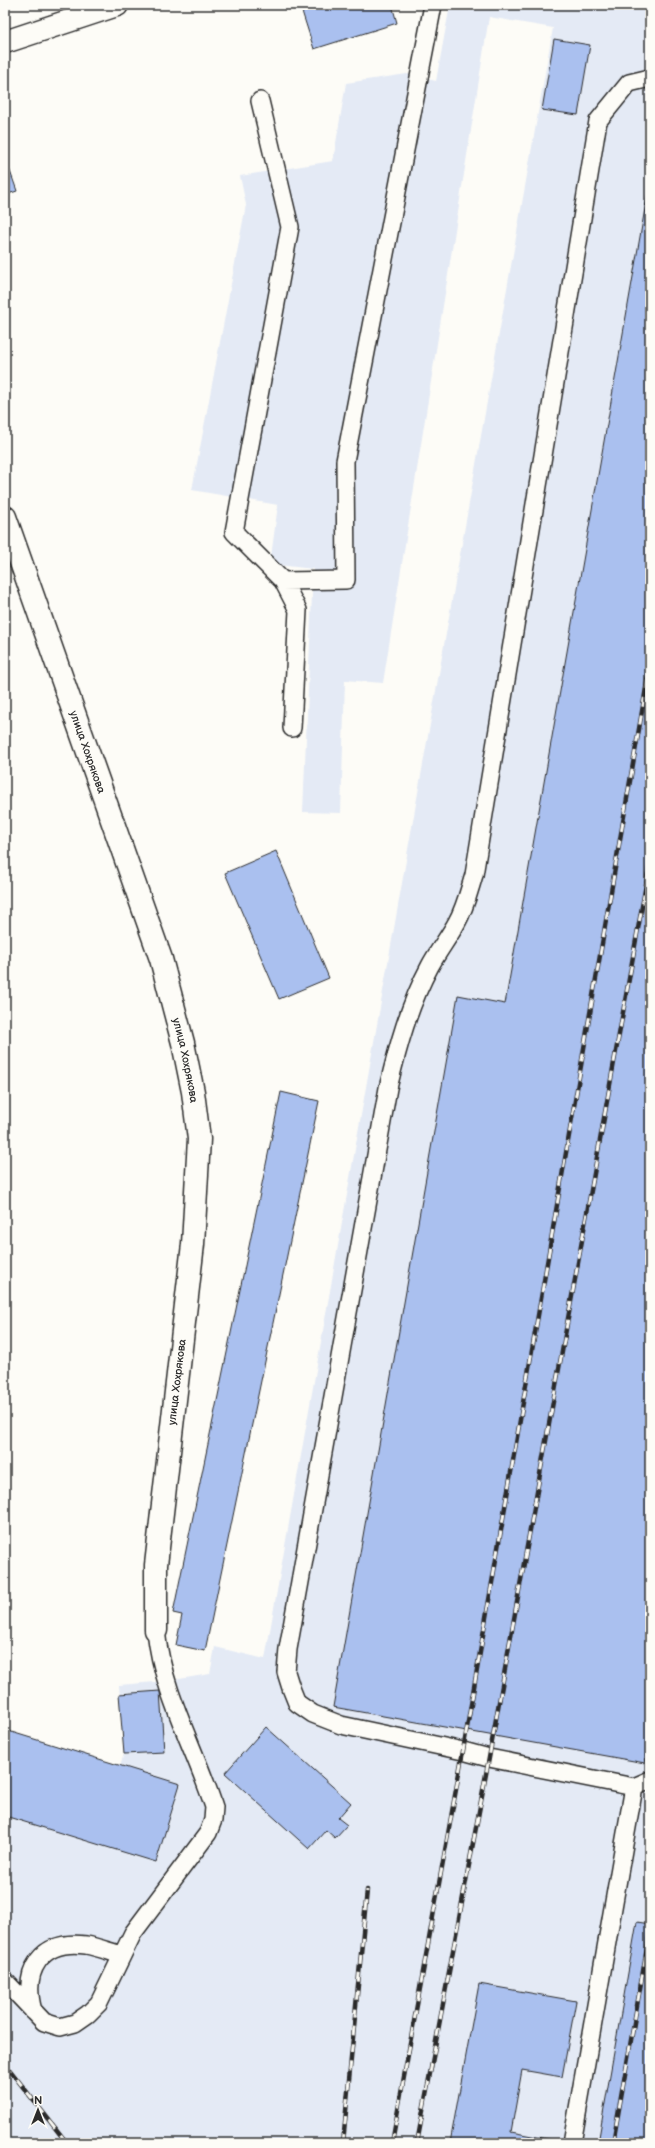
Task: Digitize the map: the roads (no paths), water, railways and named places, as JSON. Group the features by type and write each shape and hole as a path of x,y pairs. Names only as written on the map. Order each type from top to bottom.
{"street":[{"path":"5,42 87,10 117,5"},
{"name":"улица Хохрякова","path":"5,517 161,959 175,1009 193,1092 199,1139 194,1229 156,1565 156,1630"}],"lane":[{"path":"283,581 346,580 345,461 432,5"},
{"path":"650,78 629,83 598,120 474,875 458,920 430,966 416,996 405,1022 396,1050 386,1096 286,1672 297,1703 313,1714 341,1725 489,1758 634,1787 650,1780"},
{"path":"260,101 290,227 234,532 283,581 298,610 292,728"},
{"path":"5,1981 44,2022 60,2027 75,2023 99,2003 133,1933 208,1833 213,1820 214,1807 167,1681 158,1652 156,1630"},
{"path":"572,2143 634,1787"},
{"path":"33,2012 29,1995 30,1980 36,1964 47,1952 56,1947 86,1945 122,1955"}],"railway":[{"path":"392,2143 463,1751 650,665"},
{"path":"417,2143 489,1758 650,862"},
{"path":"343,2143 367,1890"},
{"path":"613,2143 649,1937"},
{"path":"5,2064 67,2143"}]}
